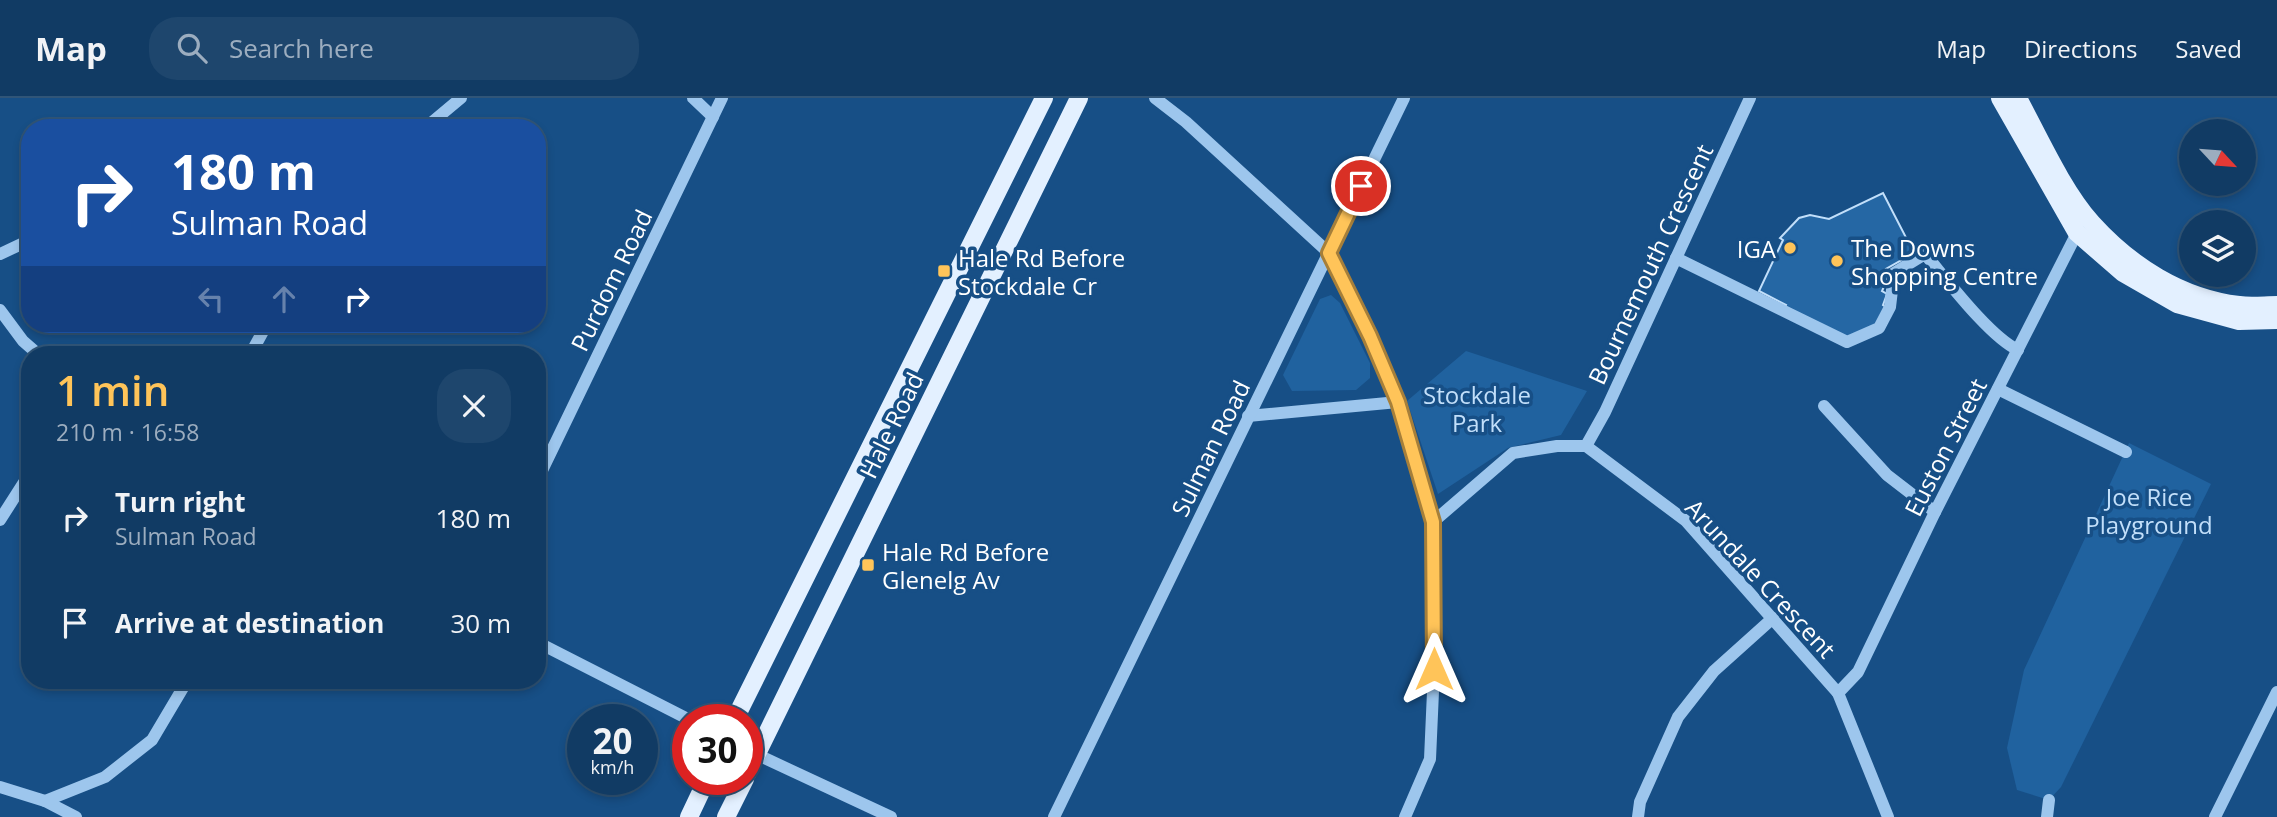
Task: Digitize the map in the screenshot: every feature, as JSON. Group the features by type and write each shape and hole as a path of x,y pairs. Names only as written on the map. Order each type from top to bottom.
{"main road":[{"name":"Hale Road","path":"742,704 1044,98"},
{"name":"Hale Road","path":"763,730 1079,98"},
{"path":"2000,98 2084,228 2123,273 2177,304 2239,321 2277,320"},
{"path":"2018,98 2070,192 2084,228 2184,292 2240,305 2277,305"},
{"path":"689,817 699,795"},
{"name":"Hale Road","path":"726,817 737,795"}],"street":[{"path":"436,119 461,98"},
{"path":"693,98 713,117"},
{"name":"Purdom Road","path":"546,462 722,98"},
{"path":"1155,98 1186,122 1329,253 1370,336 1398,402 1433,522 1434,669 1430,759 1405,817"},
{"name":"Sulman Road","path":"1054,817 1404,98"},
{"name":"Bournemouth Crescent","path":"1586,446 1605,412 1750,98"},
{"name":"Euston Street","path":"1838,693 1858,672 1935,512 2084,228"},
{"path":"0,254 21,244"},
{"path":"1676,258 1847,342 1880,328 1890,307 1895,273 1925,254 1954,290 2005,344 2018,350"},
{"path":"0,310 29,346"},
{"path":"1998,389 2126,453"},
{"path":"1248,416 1398,402"},
{"path":"1824,406 1887,475 1935,512"},
{"path":"1433,522 1513,453 1557,446 1586,446"},
{"name":"Arundale Crescent","path":"1586,446 1686,521 1838,693 1888,817"},
{"path":"0,520 21,487"},
{"path":"1638,817 1640,802 1678,717 1714,671 1773,618"},
{"path":"546,647 672,711"},
{"path":"45,801 105,777 152,740 182,689"},
{"path":"2215,817 2277,692"},
{"path":"763,757 891,817"},
{"path":"0,787 45,801 76,817"},
{"path":"2047,817 2049,800"}],"green space":[{"path":"1331,295 1340,303 1370,363 1370,378 1356,390 1292,391 1283,375 1320,299"},
{"name":"Stockdale Park","path":"1466,351 1587,391 1561,435 1508,448 1438,494 1407,401"},
{"name":"Joe Rice Playground","path":"2129,443 2211,484 2061,787 2049,800 2017,790 2007,748 2024,670"}],"building":[{"name":"The Downs Shopping Centre","path":"1883,193 1914,253 1886,269 1889,275 1882,291 1887,294 1883,305 1886,307 1878,325 1848,338 1759,291 1783,240 1780,238 1799,218 1810,215 1829,219"}],"place":[{"name":"IGA","path":"1790,248"},
{"name":"The Downs Shopping Centre","path":"1837,261"},
{"name":"Hale Rd Before Stockdale Cr","path":"944,271"},
{"name":"Hale Rd Before Glenelg Av","path":"868,565"}],"route":[{"path":"1361,186 1329,253 1370,336 1398,402 1433,522 1434,669"}]}
